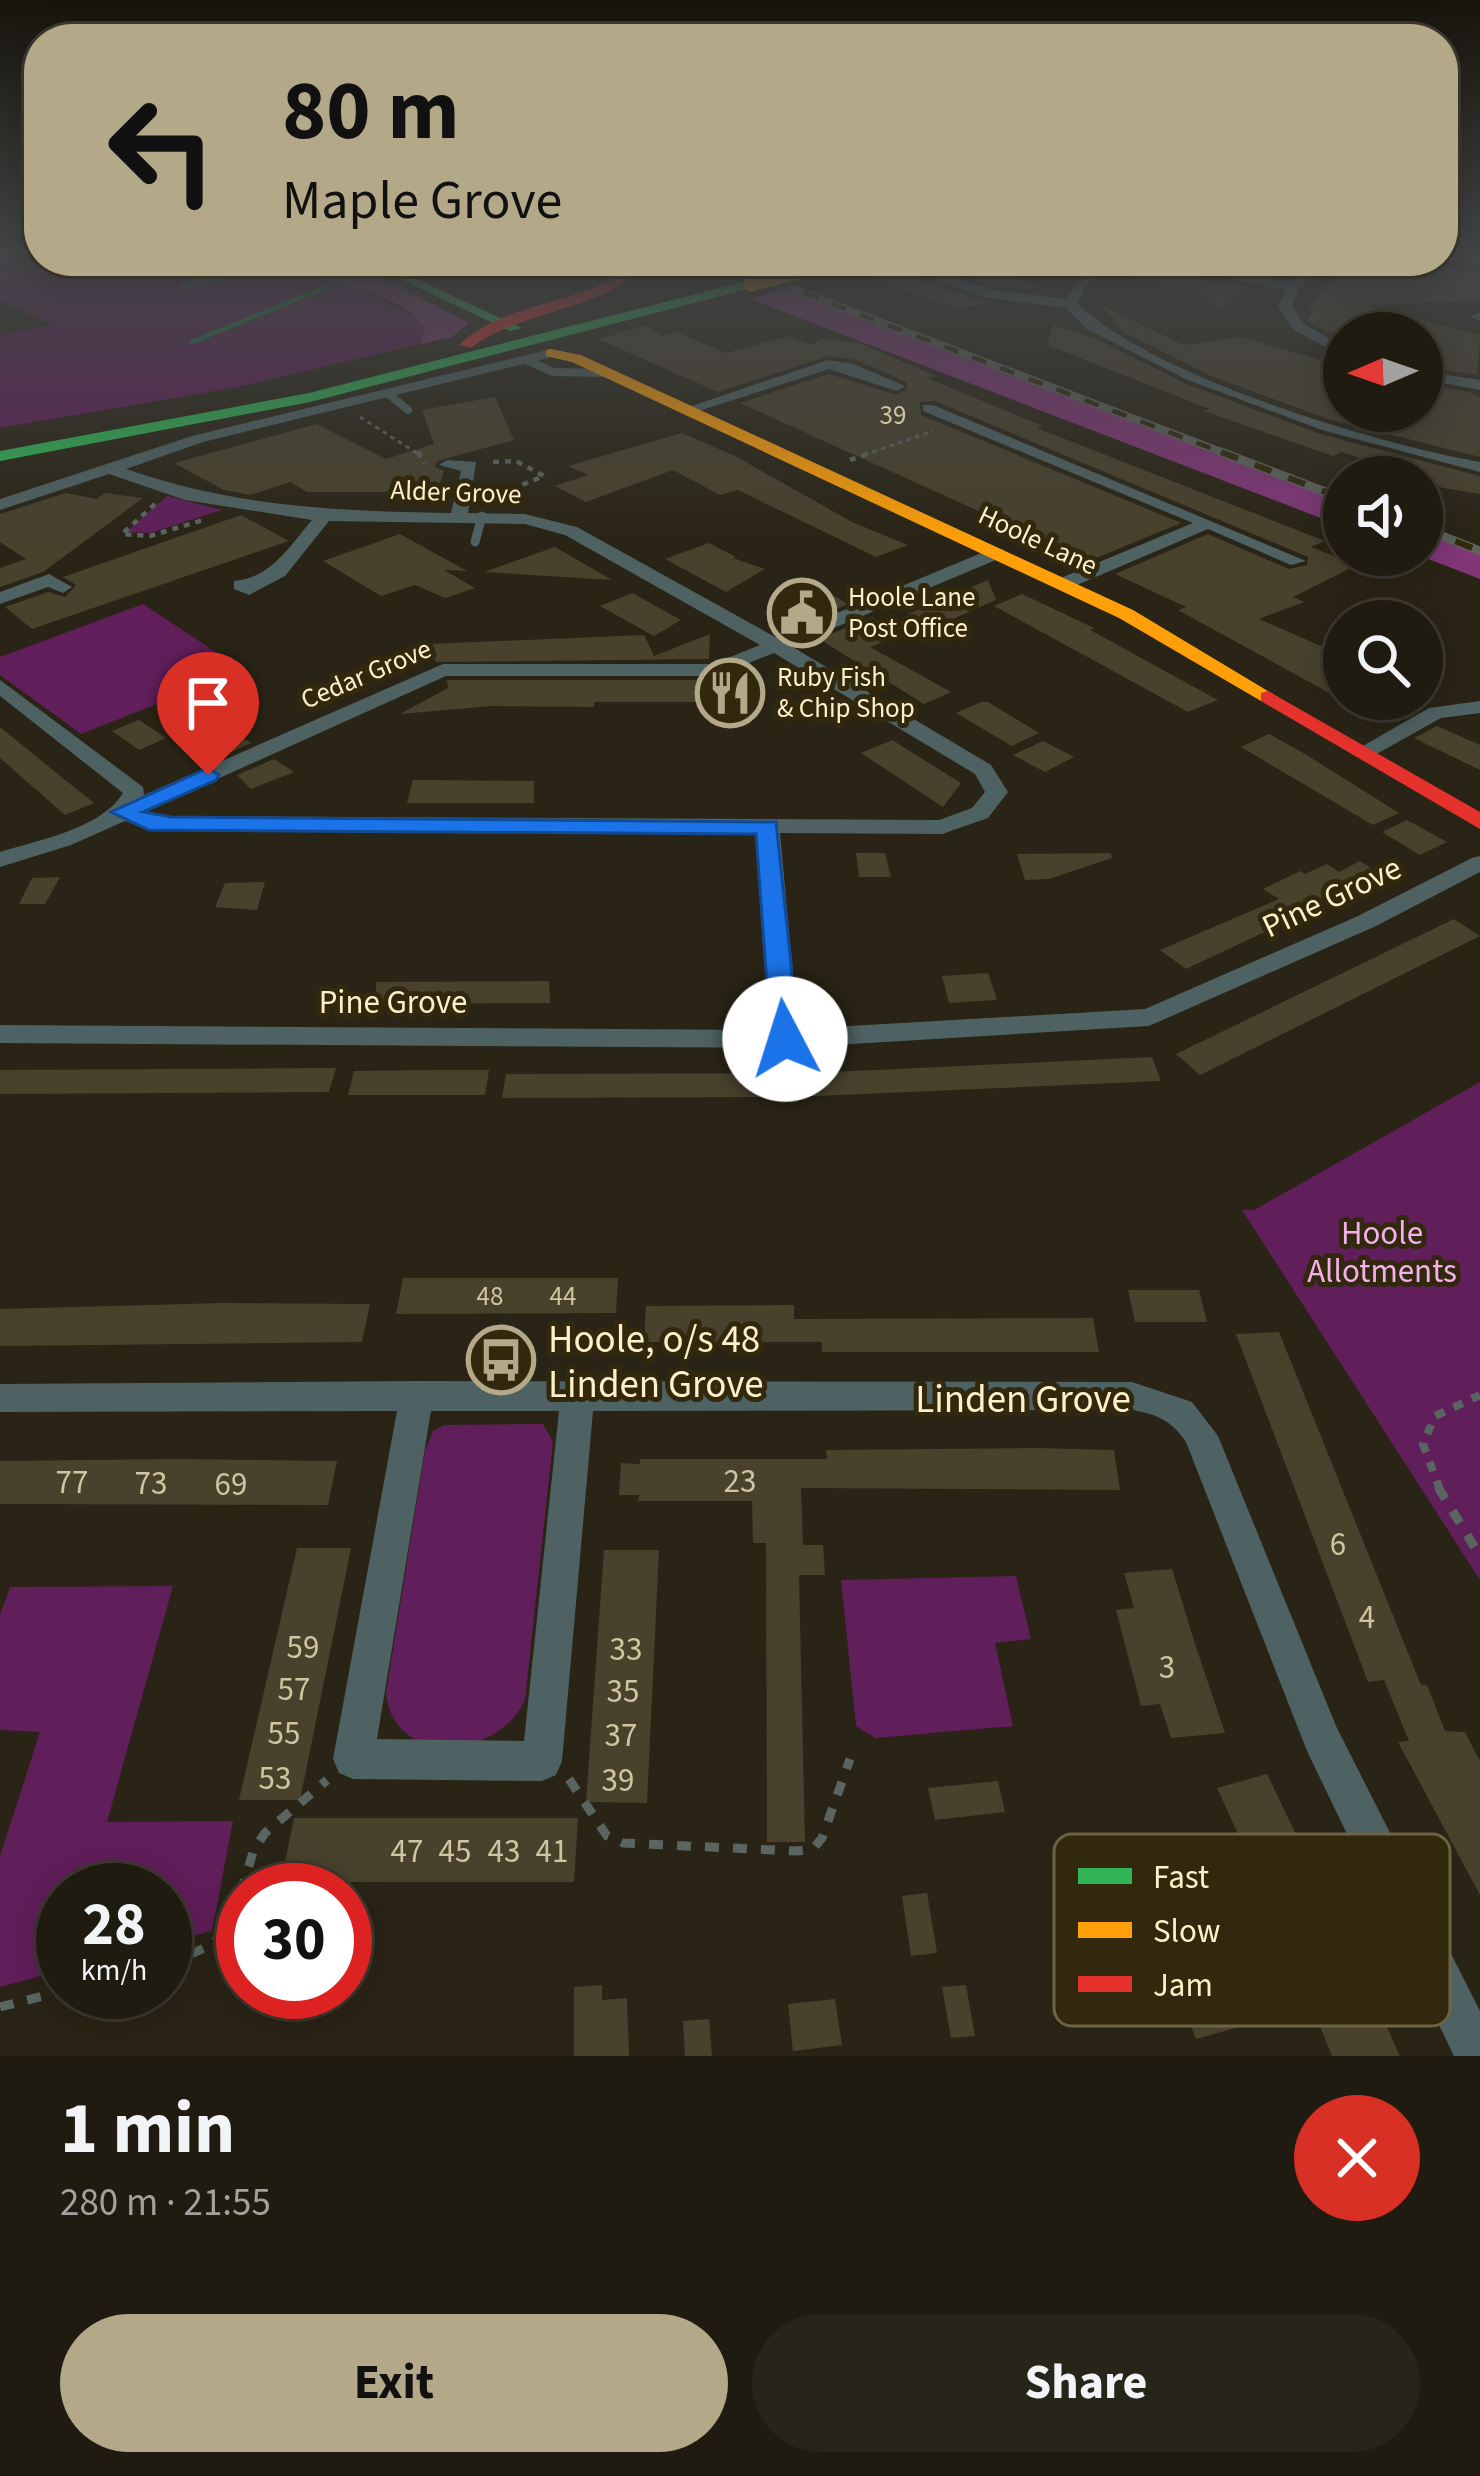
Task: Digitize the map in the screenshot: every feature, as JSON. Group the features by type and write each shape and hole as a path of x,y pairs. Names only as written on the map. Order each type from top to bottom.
{"main road":[{"path":"0,442 488,349"},
{"name":"Hoole Lane","path":"547,349 576,358 1063,584 1202,655 1480,822"},
{"path":"0,456 212,418 456,355"}],"street":[{"path":"0,505 198,439 390,395 506,349"},
{"path":"1134,349 1198,379 1360,434 1480,467"},
{"path":"799,353 897,386"},
{"path":"688,410 828,364"},
{"path":"1443,379 1480,385"},
{"path":"928,408 1297,561"},
{"path":"447,465 470,466 460,511"},
{"name":"Alder Grove","path":"108,468 172,491 243,506 323,516 460,511 525,519 571,531 777,646 983,770 997,792 980,813 942,827 768,826"},
{"path":"252,591 278,572 323,516"},
{"path":"1063,584 1208,523"},
{"name":"Cedar Grove","path":"0,860 62,840 443,670 716,670 997,554"},
{"path":"0,598 49,580 63,587"},
{"path":"5,695 135,792 123,812 149,823 768,826 785,1039"},
{"path":"1365,751 1436,712 1480,707"},
{"name":"Pine Grove","path":"0,1034 785,1039 1149,1017 1367,921 1480,863"},
{"path":"417,1395 353,1759 542,1761 577,1397"},
{"name":"Linden Grove","path":"0,1399 1132,1396 1171,1403 1202,1436 1321,1736 1369,1834"},
{"name":"Linden Grove","path":"1450,1999 1478,2056"}],"lane":[{"path":"390,395 408,410"},
{"path":"475,542 482,516"}],"path":[{"path":"342,406 417,450 421,462 516,461 544,476 460,511"},
{"path":"818,471 959,422"},
{"path":"172,491 128,524 122,534 150,536 243,506"},
{"path":"1480,1395 1435,1417 1423,1444 1436,1484 1480,1556"},
{"path":"192,1954 213,1945 232,1922 248,1863 266,1833 353,1759"},
{"path":"542,1761 565,1773 607,1836 622,1844 796,1851 813,1849 822,1838 850,1760"},
{"path":"0,2007 36,1998"}],"green space":[{"path":"0,349 399,349 238,387 0,428"},
{"path":"167,496 222,510 150,533 126,532"},
{"path":"143,604 243,670 81,734 0,675 0,657"},
{"name":"Hoole Allotments","path":"1480,1082 1480,1580 1242,1210 1254,1210"},
{"path":"543,1424 553,1442 525,1700 512,1720 493,1734 448,1747 426,1744 407,1734 393,1717 386,1693 425,1450 433,1431 444,1425"},
{"path":"1016,1576 1031,1639 995,1643 1013,1726 875,1738 856,1726 841,1580"},
{"path":"173,1586 107,1822 233,1821 225,1863 216,1863 212,1931 192,1936 192,1863 36,1863 36,1977 0,1987 0,1856 40,1732 0,1730 0,1615 10,1587"}],"shaded area":[{"path":"880,349 944,349 1323,495 1323,519"},
{"path":"1443,541 1480,555 1480,579 1443,565"}],"building":[{"path":"621,349 717,349 726,353 741,349 873,349 936,376 927,378 1043,426 1037,428 1323,540 1311,547 1323,552 1323,576 1335,576 1293,597 1304,602 1259,619 1323,647 1323,689 1178,610 1186,607 1115,574 1208,534 1289,569 1307,565 1308,557 935,401 920,402 921,415 1181,523 1089,561 740,403 829,374 896,395 907,390 907,382 856,360 829,356 718,392"},
{"path":"1057,349 1117,349 1186,384 1320,434 1404,456 1341,452 1333,456 1204,411 1210,409"},
{"path":"1158,349 1281,349 1323,361 1323,417 1211,376"},
{"path":"1443,349 1479,349 1477,375 1443,370"},
{"path":"1443,388 1469,392 1480,397 1480,457 1380,432 1443,432"},
{"path":"495,397 514,440 437,461 435,467 444,471 437,492 307,492 290,482 250,495 224,490 174,463 317,424 386,459 434,444 422,410"},
{"path":"682,433 737,457 852,522 908,545 876,557 738,490 720,495 673,470 586,502 555,486 588,475 568,466"},
{"path":"1443,466 1480,476 1480,494 1443,488"},
{"path":"66,493 96,499 105,493 143,498 43,572 0,587 0,568 26,559 0,542 0,514"},
{"path":"241,515 289,541 32,629 5,607 48,592 65,597 76,585 63,577"},
{"path":"400,534 467,571 444,570 475,588 445,598 415,585 381,596 323,561"},
{"path":"709,543 765,569 726,592 665,559"},
{"path":"555,547 612,580 484,572"},
{"path":"988,580 996,600 935,627 908,614"},
{"path":"824,590 848,604 795,626 768,612"},
{"path":"633,593 681,620 654,636 600,606"},
{"path":"1022,594 1094,628 1090,630 1218,700 1188,712 994,606"},
{"path":"872,617 903,634 870,647 951,692 924,704 819,639"},
{"path":"710,634 709,659 436,662 428,644 644,635 654,656"},
{"path":"447,680 709,680 709,702 594,702 594,707 492,706 400,714 448,688"},
{"path":"981,702 1039,733 1012,746 956,713"},
{"path":"139,720 166,738 139,750 112,731"},
{"path":"1437,726 1480,745 1480,770 1414,738"},
{"path":"0,727 94,803 65,815 0,758"},
{"path":"228,728 251,743 218,758 200,740"},
{"path":"1269,734 1399,813 1373,825 1241,747"},
{"path":"892,740 961,783 943,807 861,753"},
{"path":"1043,741 1074,757 1045,772 1013,755"},
{"path":"274,759 294,772 251,789 237,775"},
{"path":"413,780 534,781 534,803 407,803"},
{"path":"1407,820 1447,842 1420,855 1382,832"},
{"path":"856,853 885,853 891,877 859,877"},
{"path":"1111,853 1112,858 1049,879 1025,880 1017,854"},
{"path":"1360,861 1384,876 1186,969 1160,950 1279,899 1263,889 1300,871 1305,874 1327,864 1339,872"},
{"path":"60,877 45,904 19,904 32,878"},
{"path":"265,882 257,910 215,907 225,883"},
{"path":"1454,919 1480,936 1200,1075 1176,1054"},
{"path":"988,973 997,1000 949,1003 942,976"},
{"path":"549,981 550,1003 376,1004 376,982"},
{"path":"1152,1057 1161,1081 793,1097 502,1098 506,1074 812,1073"},
{"path":"336,1068 329,1092 0,1094 0,1070"},
{"path":"489,1070 485,1095 348,1095 354,1071"},
{"path":"403,1278 618,1278 616,1313 396,1314"},
{"path":"1128,1290 1199,1290 1207,1322 1135,1322"},
{"path":"370,1304 362,1342 0,1346 0,1309"},
{"path":"794,1305 794,1319 1093,1318 1099,1352 822,1352 822,1342 644,1342 646,1306"},
{"path":"1279,1332 1421,1685 1427,1685 1445,1731 1465,1732 1480,1761 1480,1895 1398,1742 1409,1741 1384,1680 1368,1682 1236,1334"},
{"path":"826,1450 1114,1450 1120,1490 801,1488 803,1545 823,1545 825,1575 799,1575 805,1842 767,1842 766,1543 753,1543 752,1501 638,1501 639,1495 619,1495 621,1463 640,1464 640,1459 827,1459"},
{"path":"0,1461 337,1461 328,1505 0,1504"},
{"path":"297,1548 351,1548 300,1800 239,1800"},
{"path":"604,1550 659,1550 647,1803 586,1802"},
{"path":"1172,1569 1225,1733 1171,1738 1160,1704 1141,1706 1116,1610 1134,1608 1124,1573"},
{"path":"1267,1774 1296,1834 1238,1834 1217,1788"},
{"path":"998,1781 1005,1812 935,1820 928,1788"},
{"path":"294,1818 578,1818 574,1882 372,1882 372,1863 285,1863"},
{"path":"927,1893 937,1953 911,1956 902,1896"},
{"path":"602,1985 602,2000 627,1998 629,2056 574,2056 574,1987"},
{"path":"966,1985 975,2036 951,2038 942,1987"},
{"path":"835,1999 842,2045 793,2051 788,2004"},
{"path":"709,2019 712,2056 685,2056 683,2021"},
{"path":"1191,2026 1243,2026 1196,2039"},
{"path":"1320,2026 1386,2026 1400,2056 1332,2056"}],"railway":[{"path":"951,349 1229,455"},
{"path":"1221,452 1323,491"},
{"path":"1443,536 1480,551"}],"traffic: fast":[{"path":"0,456 310,397 498,349"}],"traffic: slow":[{"path":"551,353 576,358 1126,614 1268,697"}],"traffic: jam":[{"path":"1268,697 1480,822"}],"place":[{"name":"Hoole Lane Post Office","path":"802,613"},
{"name":"Ruby Fish & Chip Shop","path":"730,693"},
{"name":"Hoole, o/s 48 Linden Grove","path":"501,1360"}],"route":[{"path":"208,775 123,812 149,823 171,824 768,826 785,1039"}]}
